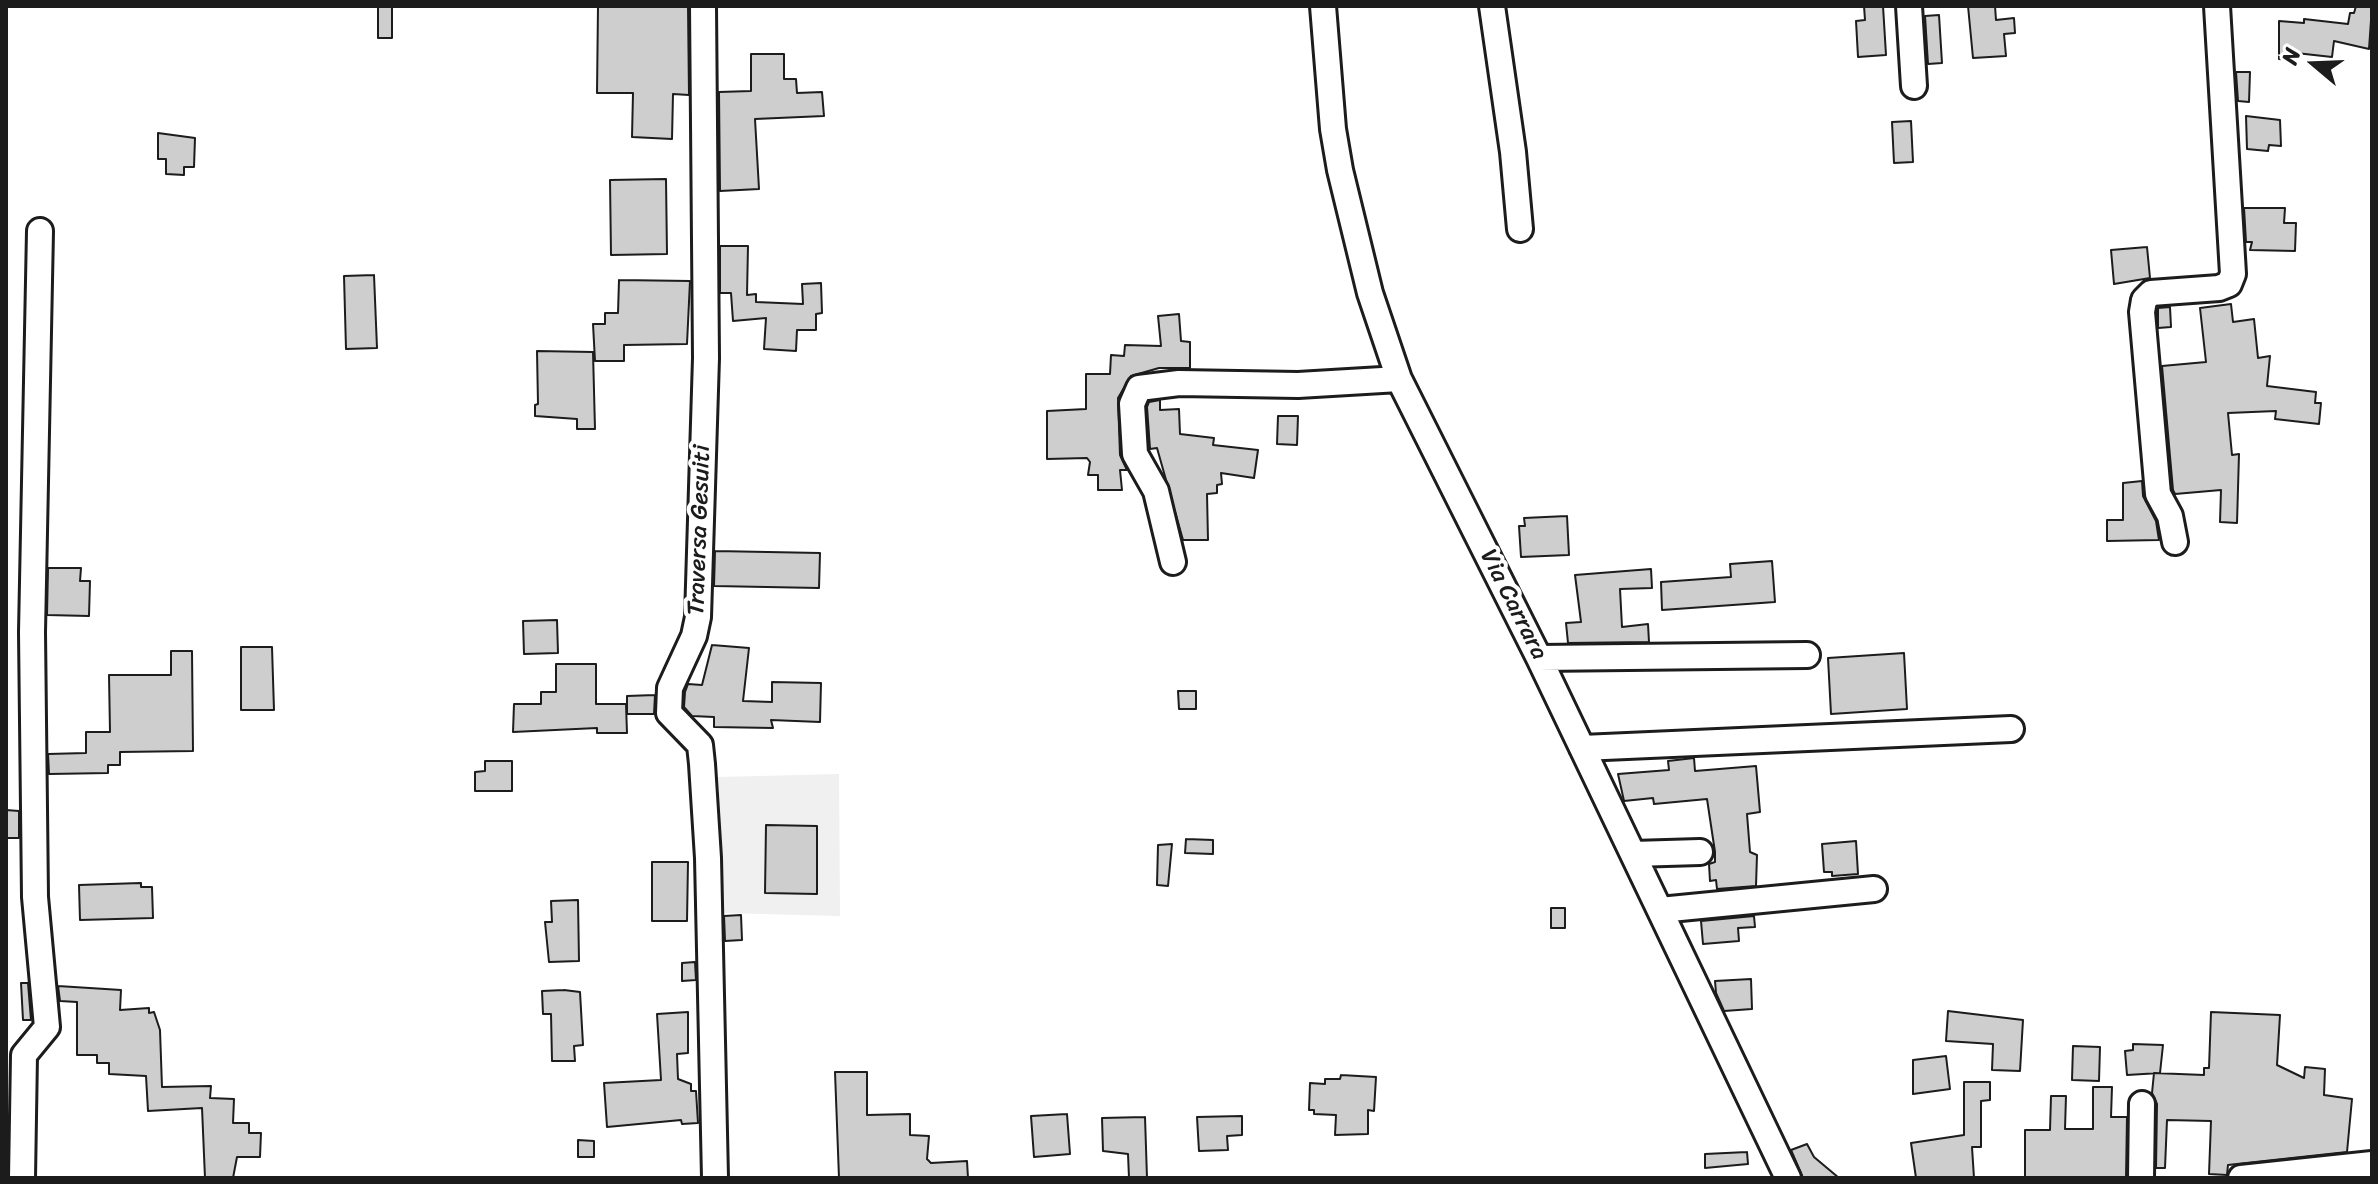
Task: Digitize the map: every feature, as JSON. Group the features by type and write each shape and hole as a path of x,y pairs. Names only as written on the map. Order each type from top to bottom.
{"street":[{"name":"Traversa Gesuiti","path":"703,6 706,358 698,617 694,636 670,688 669,713 700,745 708,858 715,1178"},
{"name":"Via Carrara","path":"1323,6 1333,129 1340,170 1370,293 1399,379 1539,658 1788,1178"},
{"path":"1492,6 1513,152 1520,229"},
{"path":"1909,6 1914,86"},
{"path":"2175,542 2170,516 2158,494 2142,312 2144,300 2151,293 2219,288 2229,284 2233,274 2217,6"},
{"path":"22,1178 24,1055 47,1027 35,897 32,632 40,231"},
{"path":"1173,562 1156,491 1135,454 1132,404 1139,388 1179,383 1298,385 1399,379"},
{"path":"1539,658 1807,655"},
{"path":"1582,748 2011,729"},
{"path":"1633,854 1700,852"},
{"path":"1660,910 1874,889"},
{"path":"2141,1178 2142,1104"},
{"path":"2241,1178 2366,1169"}],"shaded area":[{"path":"839,774 840,916 723,913 718,777"}],"building":[{"path":"378,6 392,6 392,38 378,38"},
{"path":"598,6 688,6 689,95 673,94 672,139 632,137 633,93 597,93"},
{"path":"1864,6 1883,6 1886,55 1858,57 1856,21 1865,20"},
{"path":"1968,6 1995,6 1996,20 2014,18 2015,33 2004,34 2006,56 1973,58"},
{"path":"2356,6 2372,6 2369,49 2334,41 2332,57 2296,53 2296,60 2279,59 2279,21 2304,23 2304,19 2348,24 2350,13 2354,13"},
{"path":"1939,15 1942,63 1928,64 1925,16"},
{"path":"751,54 784,54 784,79 796,79 797,93 822,92 824,116 755,119 759,189 720,191 719,92 751,91"},
{"path":"2236,72 2250,72 2249,102 2238,101"},
{"path":"2246,116 2280,120 2281,146 2269,145 2268,151 2247,149"},
{"path":"1911,121 1913,162 1894,163 1892,122"},
{"path":"158,133 195,138 194,167 184,167 184,175 166,174 166,159 158,159"},
{"path":"666,179 667,254 611,255 610,180"},
{"path":"2244,208 2285,208 2284,223 2296,223 2295,251 2250,250 2252,242 2246,242"},
{"path":"720,246 748,246 747,295 756,294 756,302 803,304 802,284 821,283 822,313 816,314 816,330 797,330 796,351 764,349 766,318 733,321 731,293 720,293"},
{"path":"2147,247 2150,278 2114,284 2111,250"},
{"path":"374,275 377,348 346,349 344,276"},
{"path":"619,280 690,281 687,344 624,345 624,361 595,361 593,324 605,324 605,313 618,313"},
{"path":"2231,304 2233,322 2254,319 2258,358 2270,356 2267,386 2316,392 2315,403 2321,403 2319,424 2275,419 2276,411 2228,413 2232,455 2239,454 2237,523 2220,522 2221,490 2175,494 2173,490 2162,366 2206,362 2200,308"},
{"path":"2170,307 2171,327 2158,328 2158,308"},
{"path":"1179,314 1181,341 1190,342 1190,368 1159,368 1131,376 1118,398 1120,455 1127,470 1120,470 1122,490 1098,490 1098,475 1088,475 1090,462 1087,458 1047,459 1047,411 1086,409 1086,374 1110,374 1111,355 1124,356 1125,345 1161,346 1158,316"},
{"path":"537,351 593,352 595,429 577,429 577,419 535,416 535,405 538,404"},
{"path":"1160,400 1160,410 1179,409 1180,434 1214,438 1213,445 1258,450 1254,478 1221,473 1222,484 1217,485 1217,493 1207,494 1208,540 1183,540 1157,448 1150,449 1147,407 1149,402"},
{"path":"1278,416 1298,416 1297,445 1277,444"},
{"path":"2142,481 2143,496 2156,521 2159,540 2107,541 2107,520 2123,520 2123,483"},
{"path":"1567,516 1569,555 1521,557 1519,526 1525,526 1524,518"},
{"path":"715,551 820,553 819,588 714,586"},
{"path":"1772,561 1775,602 1662,610 1661,582 1731,577 1730,564"},
{"path":"48,568 81,568 80,581 90,581 89,616 47,615"},
{"path":"1651,569 1652,588 1620,589 1622,627 1648,624 1649,642 1568,643 1566,623 1581,622 1575,575"},
{"path":"557,620 558,653 524,654 523,621"},
{"path":"712,645 749,648 743,701 772,702 772,682 821,683 820,722 771,720 773,728 714,727 714,717 692,716 684,707 685,692 688,684 702,685"},
{"path":"241,647 272,647 274,710 241,710"},
{"path":"171,651 192,651 193,751 120,752 120,765 108,765 108,773 49,774 48,754 86,753 86,732 110,732 109,675 171,675"},
{"path":"1904,653 1907,709 1831,714 1828,658"},
{"path":"556,664 596,664 596,704 626,704 627,733 597,733 597,728 513,732 514,704 541,704 541,692 556,692"},
{"path":"1178,691 1196,691 1196,709 1179,709"},
{"path":"655,695 654,714 627,714 627,696"},
{"path":"1694,758 1695,771 1756,766 1760,812 1747,814 1750,852 1757,855 1756,886 1717,889 1716,880 1710,881 1709,864 1715,862 1715,852 1707,799 1654,804 1653,798 1624,801 1618,774 1669,770 1668,761"},
{"path":"485,761 512,761 512,791 475,791 475,772 485,771"},
{"path":"6,810 19,811 19,838 6,838"},
{"path":"766,825 817,826 817,894 765,893"},
{"path":"1186,839 1213,840 1213,854 1185,853"},
{"path":"1856,841 1858,874 1832,876 1832,872 1824,872 1822,844"},
{"path":"1172,844 1168,886 1157,885 1158,845"},
{"path":"652,862 688,862 687,921 652,921"},
{"path":"141,883 141,887 152,887 153,918 80,920 79,885"},
{"path":"578,900 579,961 549,962 545,922 552,922 551,901"},
{"path":"1551,908 1565,908 1565,928 1551,928"},
{"path":"741,915 742,940 725,941 724,916"},
{"path":"1754,916 1755,927 1738,928 1739,941 1703,944 1701,921"},
{"path":"695,962 696,980 682,981 682,963"},
{"path":"1751,979 1752,1009 1724,1011 1716,993 1715,981"},
{"path":"21,983 28,983 31,1020 23,1020"},
{"path":"58,986 121,990 120,1010 149,1008 149,1013 154,1012 160,1030 162,1087 211,1086 210,1098 234,1099 233,1123 249,1123 249,1133 261,1133 260,1157 237,1157 233,1178 205,1178 202,1108 148,1111 146,1076 109,1074 109,1063 97,1063 97,1055 77,1055 77,1002 60,1001"},
{"path":"542,991 580,992 583,1045 574,1046 575,1061 552,1061 551,1014 543,1014"},
{"path":"1948,1011 2023,1020 2020,1071 1992,1070 1993,1044 1946,1041"},
{"path":"688,1012 688,1053 677,1054 678,1079 691,1084 691,1091 696,1091 698,1123 682,1124 681,1120 607,1127 604,1083 661,1080 657,1014"},
{"path":"2211,1012 2280,1015 2277,1065 2304,1078 2305,1067 2325,1069 2324,1095 2352,1099 2347,1152 2228,1165 2227,1175 2209,1174 2211,1121 2167,1120 2165,1168 2156,1168 2157,1104 2152,1093 2154,1073 2204,1075 2204,1068 2209,1068"},
{"path":"2133,1044 2163,1045 2160,1073 2127,1075 2125,1051 2133,1050"},
{"path":"2073,1046 2100,1047 2099,1081 2072,1080"},
{"path":"1946,1056 1950,1089 1913,1094 1913,1060"},
{"path":"835,1072 867,1072 867,1115 910,1114 910,1135 929,1136 927,1159 931,1163 967,1161 968,1178 839,1178"},
{"path":"1341,1075 1376,1077 1374,1111 1368,1110 1368,1134 1335,1135 1336,1115 1314,1114 1314,1110 1309,1110 1310,1083 1325,1084 1325,1079 1340,1079"},
{"path":"1964,1082 1990,1082 1990,1100 1981,1101 1981,1147 1972,1147 1974,1178 1916,1178 1911,1143 1964,1135"},
{"path":"2093,1087 2112,1087 2111,1117 2127,1117 2126,1178 2025,1178 2025,1130 2050,1130 2051,1096 2066,1096 2065,1129 2093,1129"},
{"path":"1067,1114 1070,1154 1034,1157 1031,1116"},
{"path":"1242,1116 1242,1135 1227,1136 1228,1150 1199,1151 1197,1117"},
{"path":"1145,1117 1147,1178 1129,1178 1128,1154 1103,1151 1102,1118"},
{"path":"578,1140 594,1141 594,1157 578,1157"},
{"path":"1807,1144 1814,1157 1839,1178 1803,1178 1791,1150"},
{"path":"1747,1152 1748,1164 1705,1168 1705,1154"}]}
